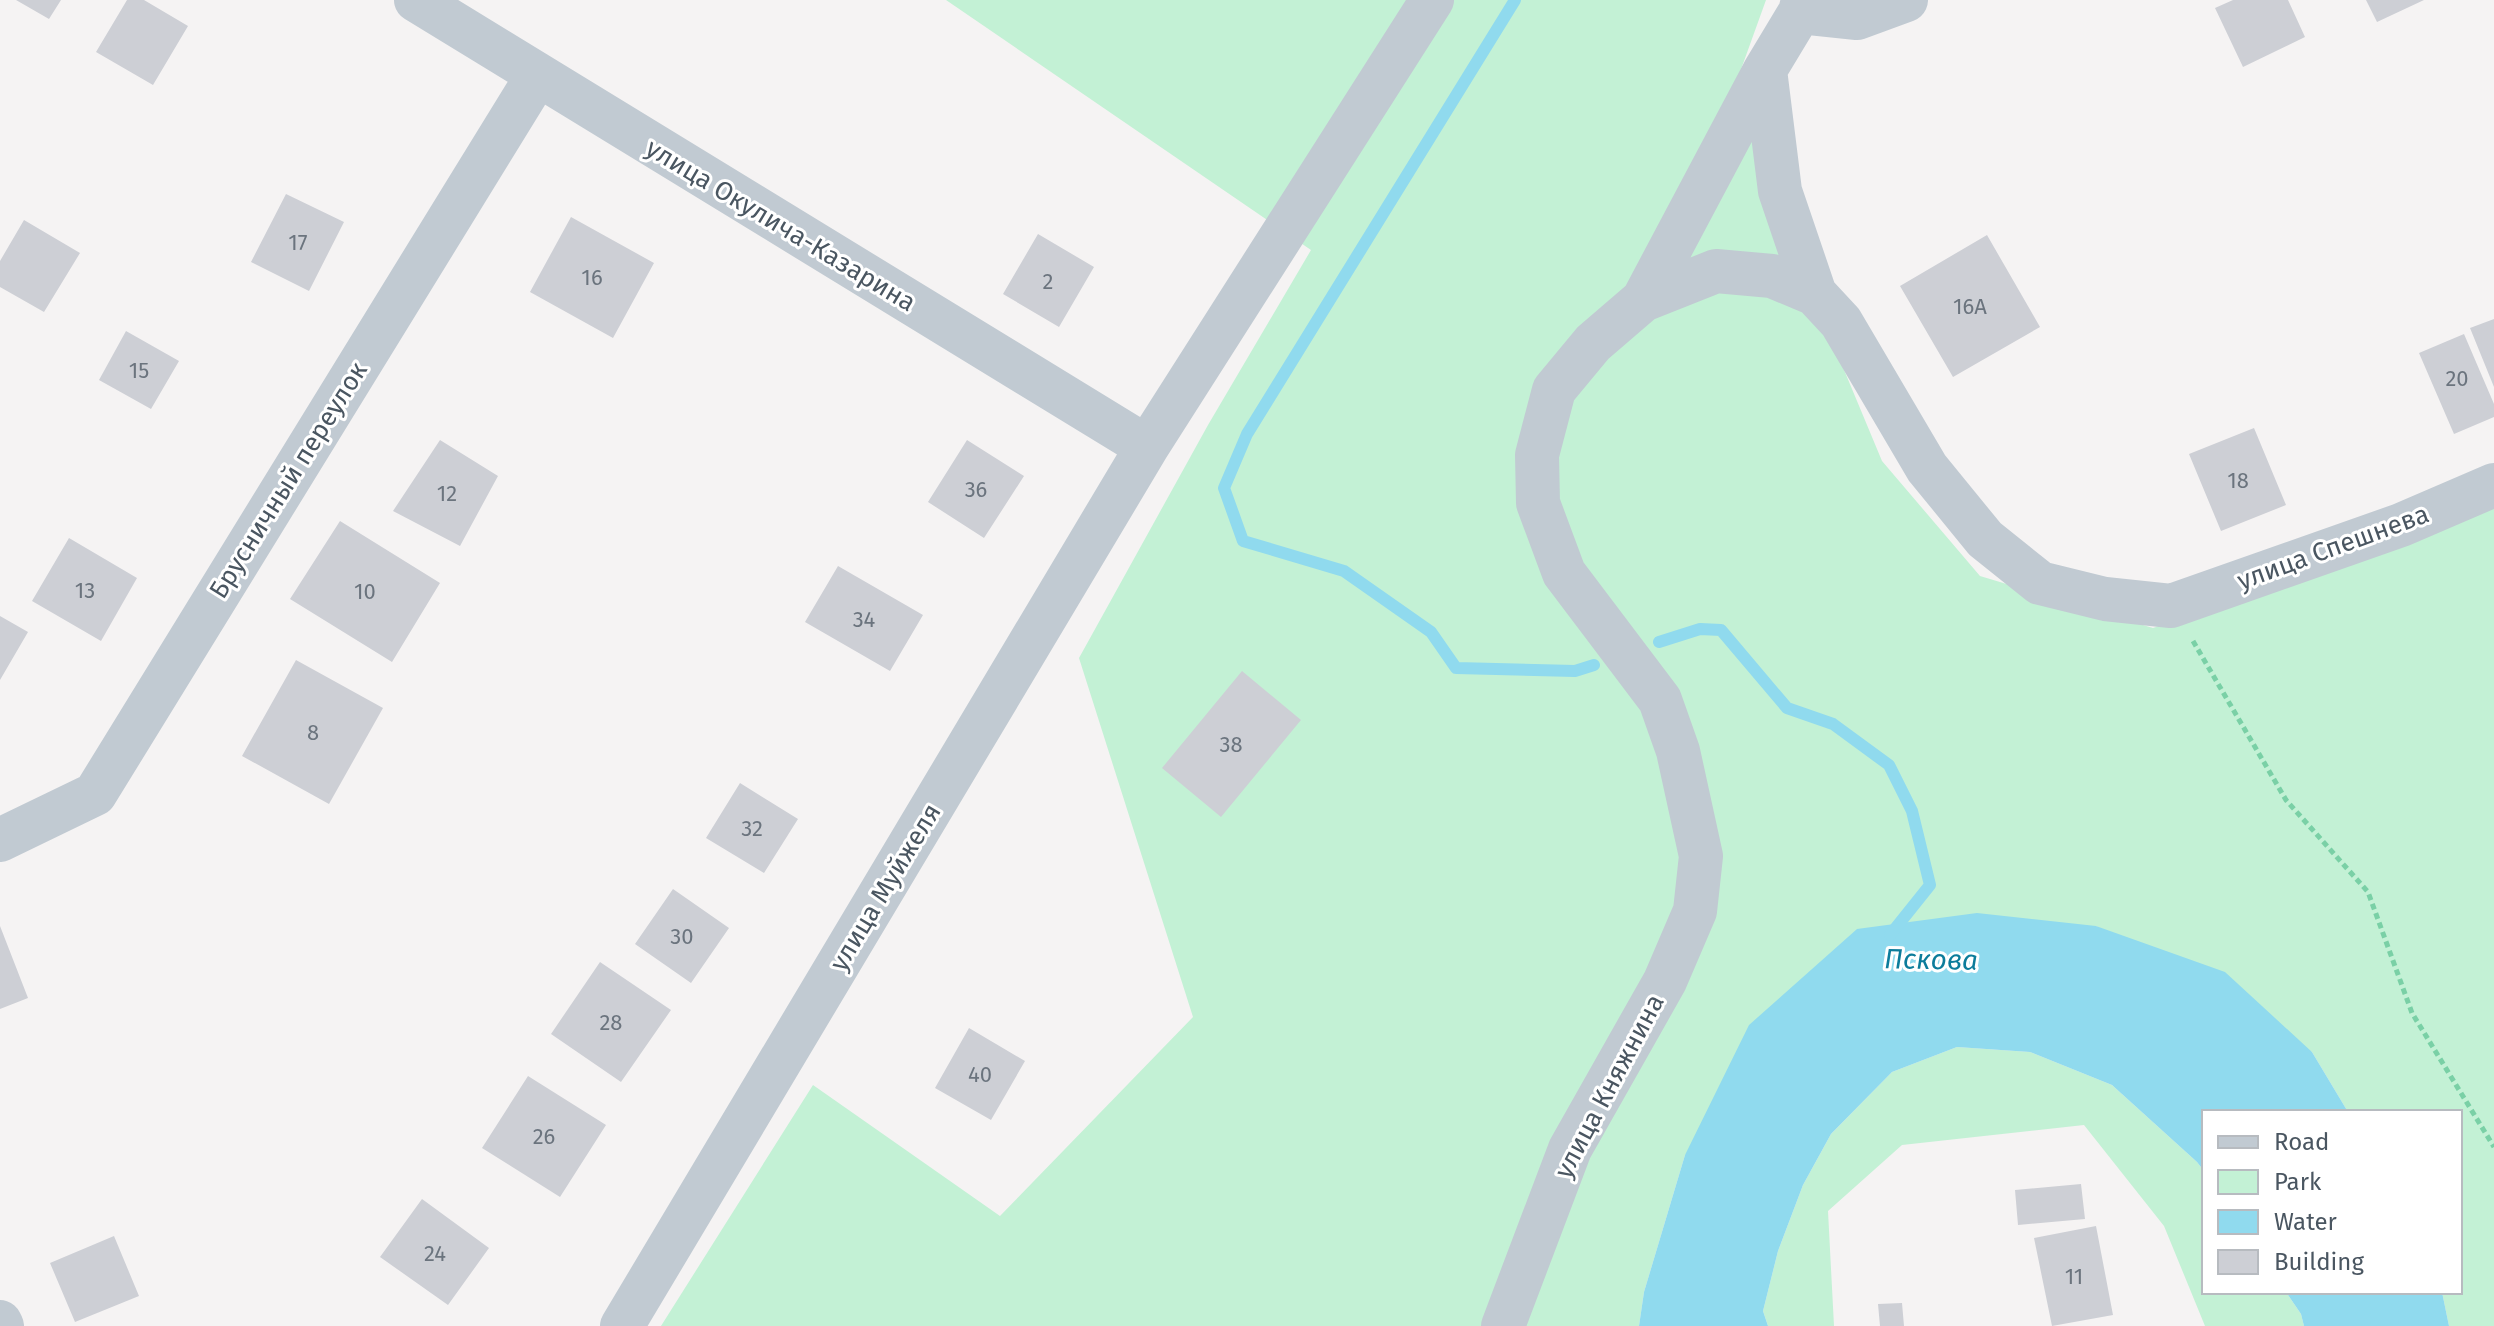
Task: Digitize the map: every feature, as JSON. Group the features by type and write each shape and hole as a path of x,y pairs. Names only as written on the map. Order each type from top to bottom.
{"street":[{"name":"улица Окулича-Казарина","path":"416,0 1147,447"},
{"name":"улица Муйжеля","path":"622,1326 1147,447 1432,0"},
{"path":"1643,300 1801,6 1857,18 1906,0"},
{"path":"1765,70 1780,191 1815,294 1841,322 1927,468 1985,539 2040,583 2105,599 2171,606"},
{"name":"Брусничный переулок","path":"0,840 95,794 537,76"},
{"path":"1643,300 1716,271 1772,276 1815,294"},
{"name":"улица Княжнина","path":"1503,1326 1570,1149 1665,981 1695,911 1701,856 1678,751 1660,700 1564,573 1538,503 1537,455 1554,390 1593,343 1643,300"},
{"name":"улица Спешнева","path":"2171,606 2401,525 2494,485"}],"path":[{"path":"2171,606 2286,800 2368,892 2412,1013 2494,1147"}],"green space":[{"path":"946,0 1766,0 1735,86 1792,245 1882,461 1980,576 2153,628 2420,536 2494,502 2494,1326 2449,1326 2442,1294 2462,1294 2462,1110 2347,1110 2312,1052 2096,926 1685,1155 1644,1292 1639,1326 661,1326 813,1085 1000,1216 1193,1017 1079,658 1208,425 1311,250"},
{"path":"1957,1047 2030,1052 2112,1085 2202,1168 2202,1294 2287,1294 2301,1314 2304,1326 2205,1326 2164,1226 2084,1125 1902,1145 1828,1211 1834,1326 1768,1326 1763,1311 1778,1251 1803,1185 1831,1134 1892,1072"}],"water":[{"name":"Пскова","path":"1977,913 2096,926 2225,972 2312,1052 2347,1110 2202,1110 2202,1168 2112,1085 2030,1052 1957,1047 1892,1072 1831,1134 1803,1185 1778,1251 1763,1311 1768,1326 1639,1326 1644,1292 1685,1155 1749,1025 1857,929"},
{"path":"2287,1294 2442,1294 2449,1326 2304,1326 2301,1314"}],"building":[{"path":"16,0 61,0 49,19"},
{"path":"127,0 144,0 188,26 153,85 96,52"},
{"path":"2233,0 2288,0 2305,37 2243,67 2215,8"},
{"path":"2366,0 2424,0 2377,22"},
{"path":"286,194 344,222 309,291 251,262"},
{"path":"571,217 654,263 613,338 530,292"},
{"path":"24,220 80,253 44,312 0,287 0,261"},
{"path":"1038,234 1094,267 1059,327 1003,294"},
{"path":"1987,235 2040,327 1953,377 1900,286"},
{"path":"2494,319 2494,387 2470,328"},
{"path":"126,331 179,361 151,409 99,380"},
{"path":"2464,334 2494,404 2494,417 2454,434 2419,353"},
{"path":"2254,428 2286,505 2221,531 2189,454"},
{"path":"440,440 498,476 460,546 393,511"},
{"path":"967,440 1024,476 984,538 928,502"},
{"path":"340,521 440,583 392,662 290,599"},
{"path":"69,538 137,578 101,641 32,601"},
{"path":"838,566 923,615 890,671 805,622"},
{"path":"0,616 28,632 0,680"},
{"path":"296,660 383,708 329,804 242,756"},
{"path":"1242,671 1301,720 1221,817 1162,768"},
{"path":"740,783 798,819 764,873 706,838"},
{"path":"673,889 729,928 691,983 635,944"},
{"path":"0,926 28,998 0,1009"},
{"path":"600,962 671,1010 621,1082 551,1034"},
{"path":"969,1028 1025,1061 991,1120 935,1088"},
{"path":"528,1076 606,1125 560,1197 482,1148"},
{"path":"2081,1184 2085,1219 2018,1225 2015,1190"},
{"path":"422,1199 489,1248 448,1305 380,1257"},
{"path":"2096,1226 2113,1315 2052,1326 2034,1238"},
{"path":"114,1236 139,1296 75,1322 50,1263"},
{"path":"1902,1303 1904,1326 1880,1326 1878,1304"}],"waterway":[{"path":"1515,0 1247,434 1224,488 1243,541 1344,571 1431,632 1456,668 1575,671 1594,665"},
{"name":"Пскова","path":"1659,642 1700,629 1721,630 1787,708 1833,724 1889,765 1912,811 1930,885 1890,935"}]}
